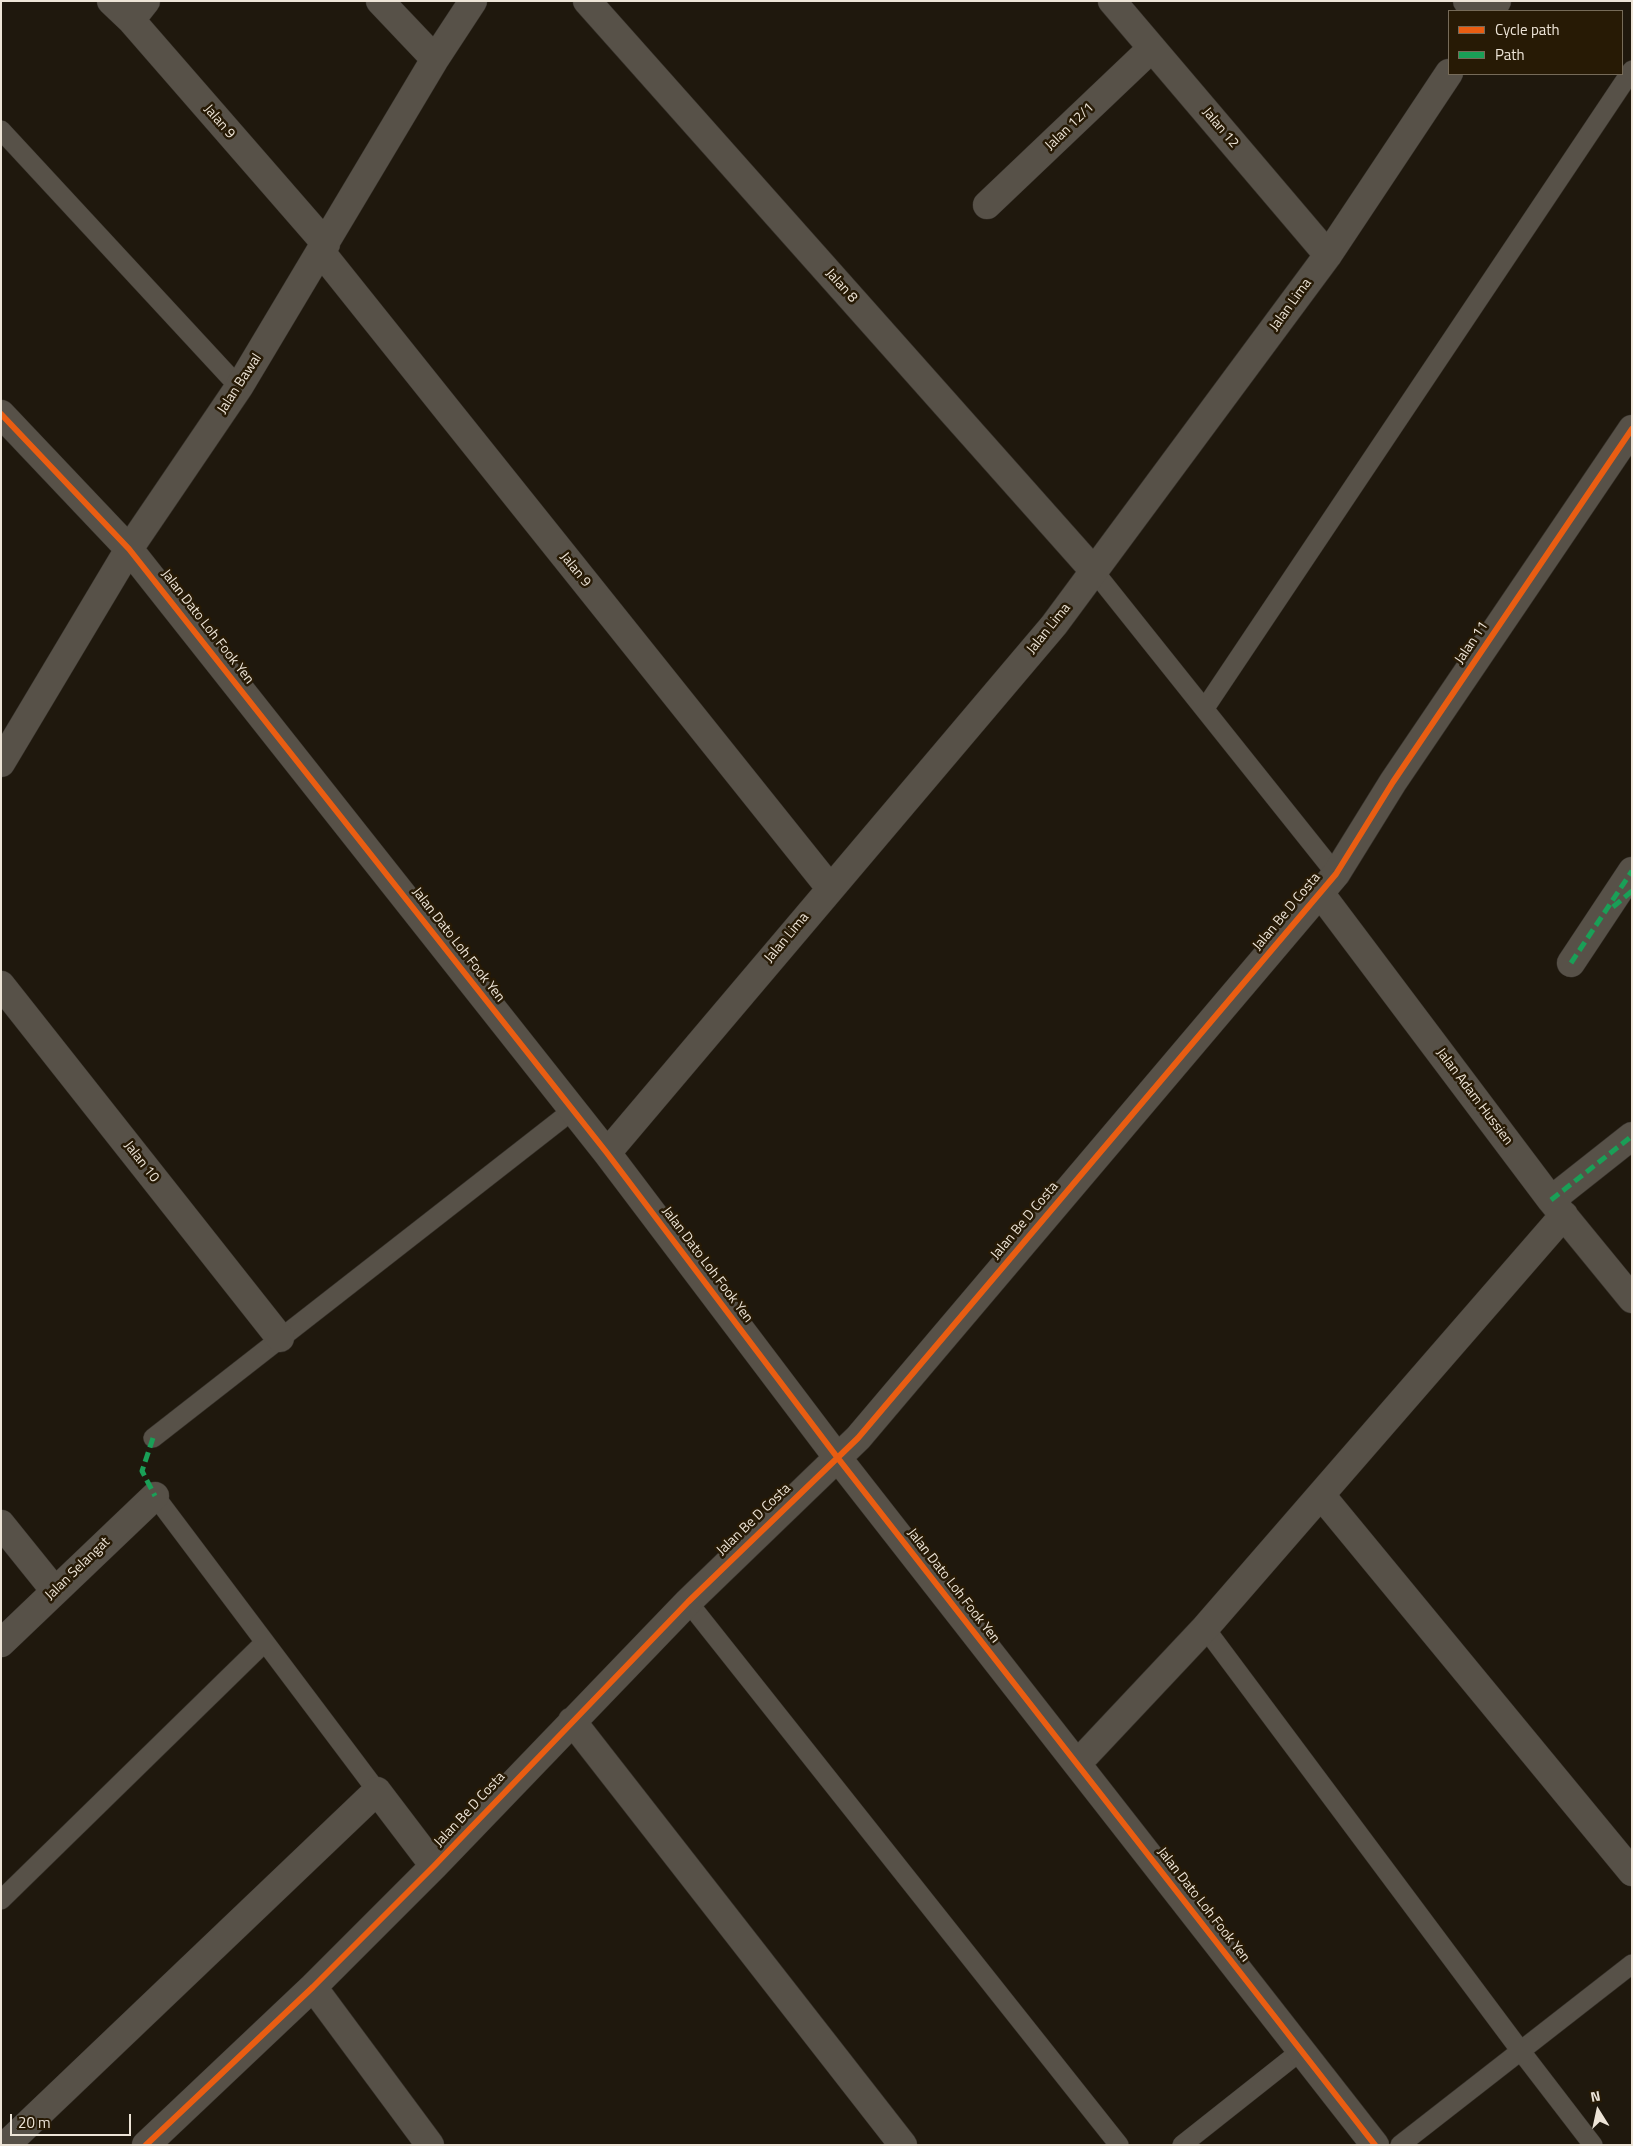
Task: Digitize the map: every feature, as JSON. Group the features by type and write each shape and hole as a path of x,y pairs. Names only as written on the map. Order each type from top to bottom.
{"street":[{"name":"Jalan 9","path":"111,1 138,10 323,248 830,888"},
{"path":"380,1 434,59"},
{"name":"Jalan Bawal","path":"1,763 129,549 239,387 434,59 473,1"},
{"name":"Jalan 8","path":"587,1 1094,571"},
{"name":"Jalan 12","path":"1112,1 1328,255"},
{"name":"Jalan 12/1","path":"987,205 1152,48"},
{"name":"Jalan Lima","path":"607,1153 1054,624 1328,255 1448,75"},
{"name":"Jalan Dato Loh Fook Yen","path":"1,414 129,549 607,1153 837,1457 1376,2145"},
{"name":"Jalan 11","path":"1328,883 1632,429"},
{"path":"1571,963 1632,871"},
{"name":"Jalan Adam Hussien","path":"1328,883 1557,1207 1632,1299"},
{"name":"Jalan Be D Costa","path":"146,2145 313,1987 434,1866 688,1602 858,1438 1328,883"},
{"path":"1606,912 1632,891"},
{"name":"Jalan 10","path":"1,985 280,1338"},
{"path":"1077,1764 1204,1628 1321,1495 1557,1207 1632,1136"},
{"path":"1321,1495 1632,1872"},
{"name":"Jalan Selangat","path":"1,1643 155,1496"},
{"path":"1,1524 55,1591"},
{"path":"572,1721 903,2145"},
{"path":"6,2145 377,1791 434,1866"},
{"path":"313,1987 430,2145"}],"lane":[{"path":"1205,708 1632,70"},
{"path":"1,130 239,387"},
{"path":"1094,571 1205,708 1328,883"},
{"path":"153,1438 573,1110"},
{"path":"155,1496 377,1791"},
{"path":"688,1602 1119,2145"},
{"path":"1204,1628 1593,2145"},
{"path":"1,1900 265,1642"},
{"path":"1400,2145 1632,1964"},
{"path":"1182,2145 1302,2050"}],"marked path":[{"path":"1571,963 1632,871"},
{"path":"1613,907 1632,891"},
{"path":"1551,1200 1632,1136"},
{"path":"153,1438 142,1471 155,1496"}],"cycle path":[{"path":"1,414 129,549 607,1153 837,1457 1375,2145"},
{"path":"146,2145 313,1987 434,1866 688,1602 858,1438 1336,874 1393,782 1632,429"}]}
